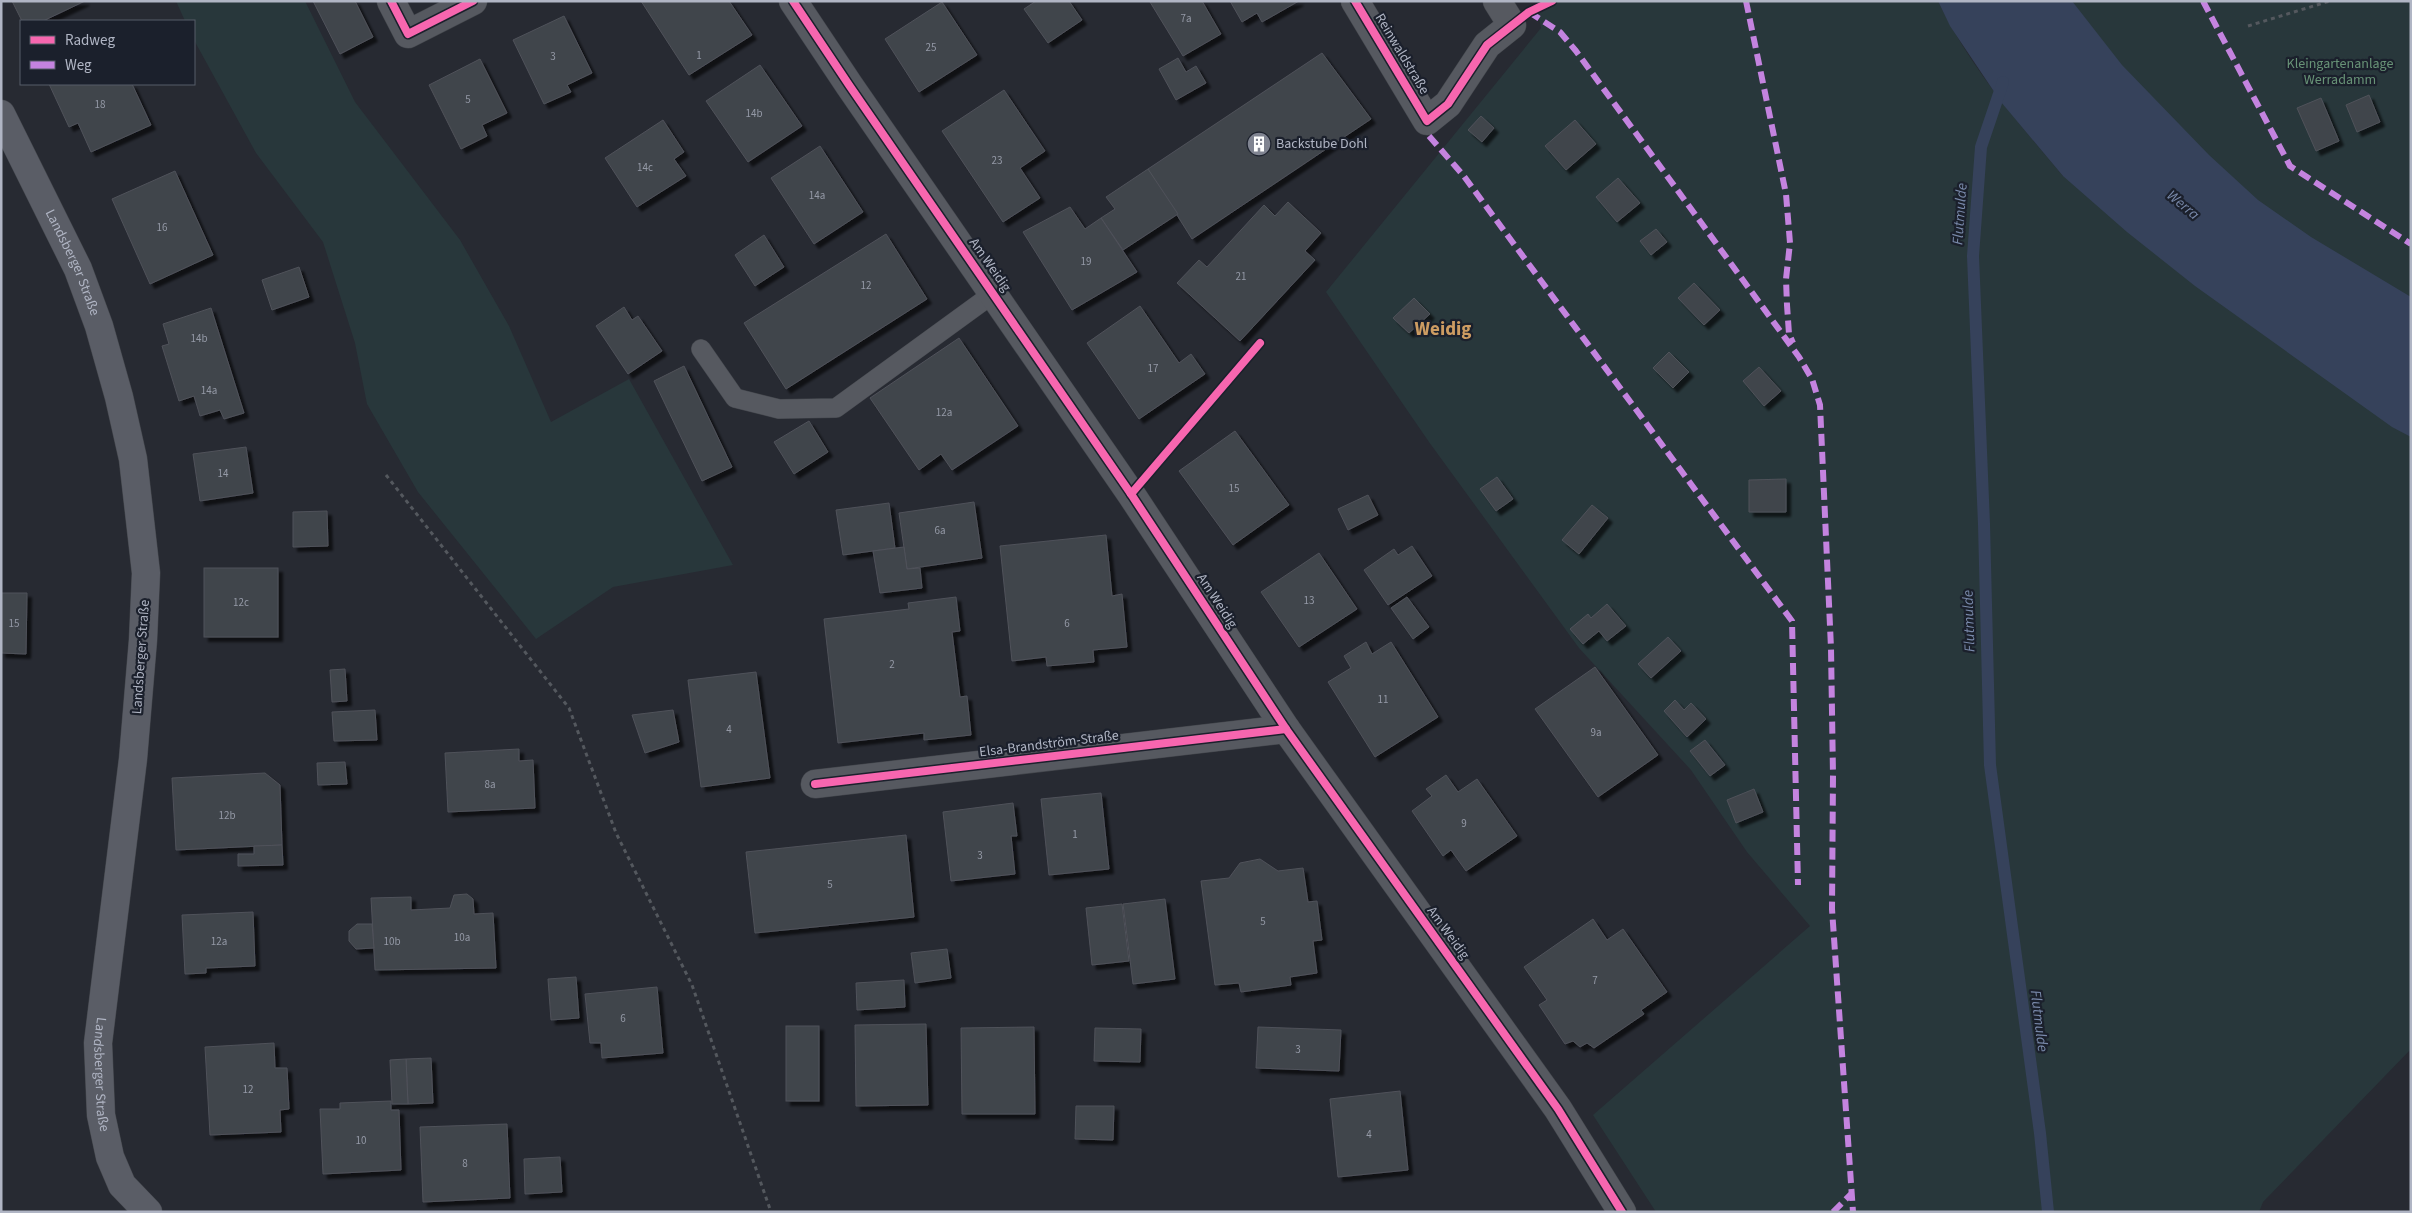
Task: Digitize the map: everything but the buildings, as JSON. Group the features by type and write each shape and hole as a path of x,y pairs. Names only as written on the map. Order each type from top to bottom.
{"main road":[{"name":"Landsberger Straße","path":"1,114 78,269 99,326 119,397 133,459 141,518 146,573 143,640 133,759 98,1043 101,1115 110,1157 122,1185 143,1210"}],"street":[{"path":"391,1 408,34 473,1"},
{"name":"Am Weidig","path":"793,1 854,94 994,293 1131,494 1286,729 1558,1109 1622,1212"},
{"name":"Reinwaldstraße","path":"1355,1 1427,121 1448,104 1486,45 1512,24 1497,1"},
{"name":"Elsa-Brandström-Straße","path":"815,784 1286,729"}],"lane":[{"path":"701,349 735,398 779,409 836,408 994,293"}],"path":[{"path":"2248,26 2330,1"},
{"path":"386,475 569,708 616,834 692,985 772,1212"}],"green space":[{"path":"176,1 305,1 355,102 460,240 509,326 551,422 629,379 733,565 613,587 536,639 418,492 367,404 355,343 323,242 256,153 195,42 195,20 185,20"},
{"name":"Kleingartenanlage Werradamm","path":"1536,1 1938,1 1950,25 1979,70 2011,114 2063,176 2077,9 2072,1 2411,1 2411,1049 2263,1202 2259,1212 1656,1212 1593,1115 1810,926 1747,852 1691,770 1579,648 1429,442 1326,292 1541,28"}],"water":[{"name":"Werra","path":"1938,1 2072,1 2122,65 2209,155 2258,200 2311,237 2411,297 2411,437 2392,427 2195,286 2127,232 2063,176 2001,102 1950,26"}],"waterway":[{"name":"Flutmulde","path":"2003,82 1981,147 1973,256 1984,524 1990,765 2040,1133 2048,1212"}],"marked path":[{"path":"1746,1 1786,194 1790,243 1786,279 1787,305 1789,334 1793,343"},
{"path":"2203,1 2290,166 2411,244"},
{"path":"1529,12 1560,32 1576,51 1799,357 1812,379 1820,405 1831,648 1833,775 1832,909 1853,1212"},
{"path":"1429,136 1463,175 1792,621 1798,885"},
{"path":"1833,1212 1851,1194"}],"cycle path":[{"path":"391,1 408,34 473,1"},
{"path":"793,1 1131,494 1286,729 1558,1109 1622,1212"},
{"path":"1355,1 1427,121 1448,104 1487,45 1529,12 1552,1"},
{"path":"1131,494 1260,343"},
{"path":"815,784 1286,729"}],"place":[{"name":"Backstube Dohl","path":"1259,144"}],"district":[{"name":"Weidig","path":"1443,329"}]}
